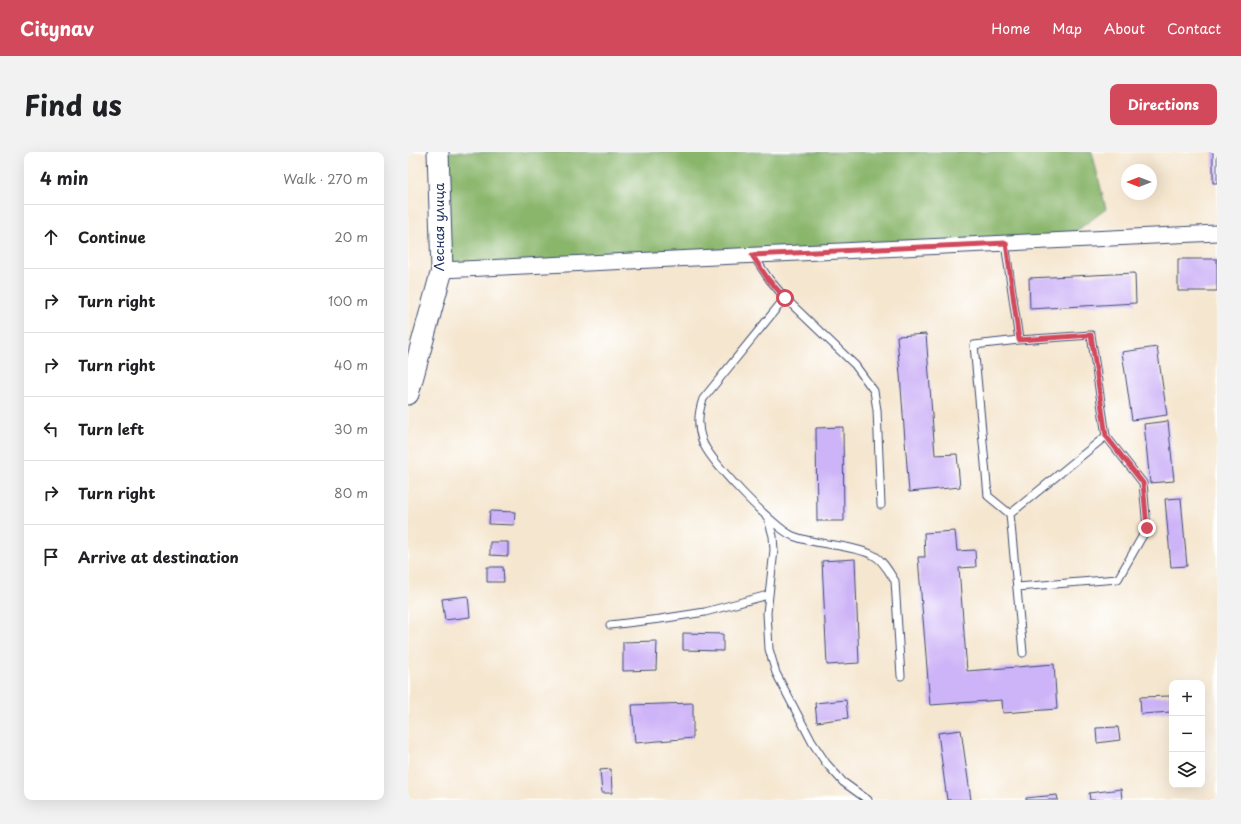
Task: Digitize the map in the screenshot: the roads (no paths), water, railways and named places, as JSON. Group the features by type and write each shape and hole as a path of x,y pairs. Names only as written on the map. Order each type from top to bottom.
{"street":[{"name":"Лесная улица","path":"408,394 442,270 438,152"},
{"path":"442,270 1217,233"}],"lane":[{"path":"1006,243 1019,340"},
{"path":"752,255 768,279 785,298 855,365 874,391 877,410 881,505"},
{"path":"785,298 703,399 699,410 699,426 702,442 711,458 768,518 792,536 811,542 857,550 874,556 888,568 895,580 901,676"},
{"path":"1016,587 1118,579 1147,528 1143,483 1106,436 1091,335 974,345 988,496 1010,514 1016,587 1023,653"},
{"path":"1010,514 1106,436"},
{"path":"768,518 773,536 774,550 767,613 769,649 776,673 812,742 826,763 843,782 868,800"},
{"path":"610,625 705,612 768,595"}]}
